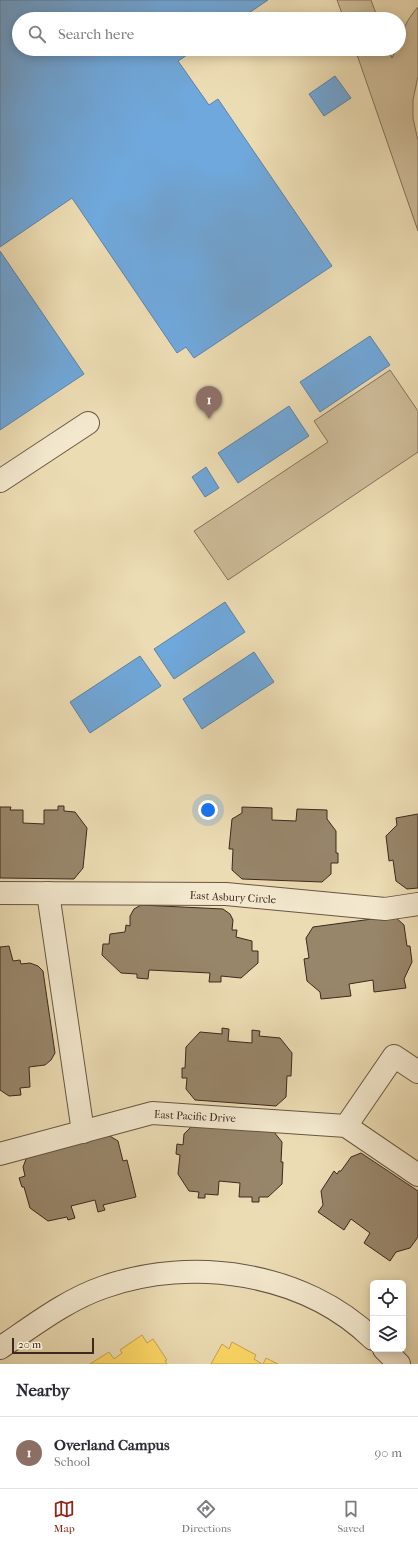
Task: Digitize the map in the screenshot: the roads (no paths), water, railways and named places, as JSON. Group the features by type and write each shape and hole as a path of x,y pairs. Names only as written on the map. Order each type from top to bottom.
{"street":[{"path":"0,481 88,423"},
{"name":"East Asbury Circle","path":"0,893 226,894 385,908 418,904"},
{"path":"48,893 83,1132"},
{"path":"418,1072 394,1056 346,1126 418,1175"},
{"name":"East Pacific Drive","path":"0,1154 152,1113 346,1126"},
{"path":"0,1348 65,1305 103,1287 144,1276 172,1272 214,1271 255,1277 296,1290 333,1309 370,1337"},
{"path":"387,1352 399,1364"}],"place":[{"name":"Overland Campus","path":"209,419"}]}
